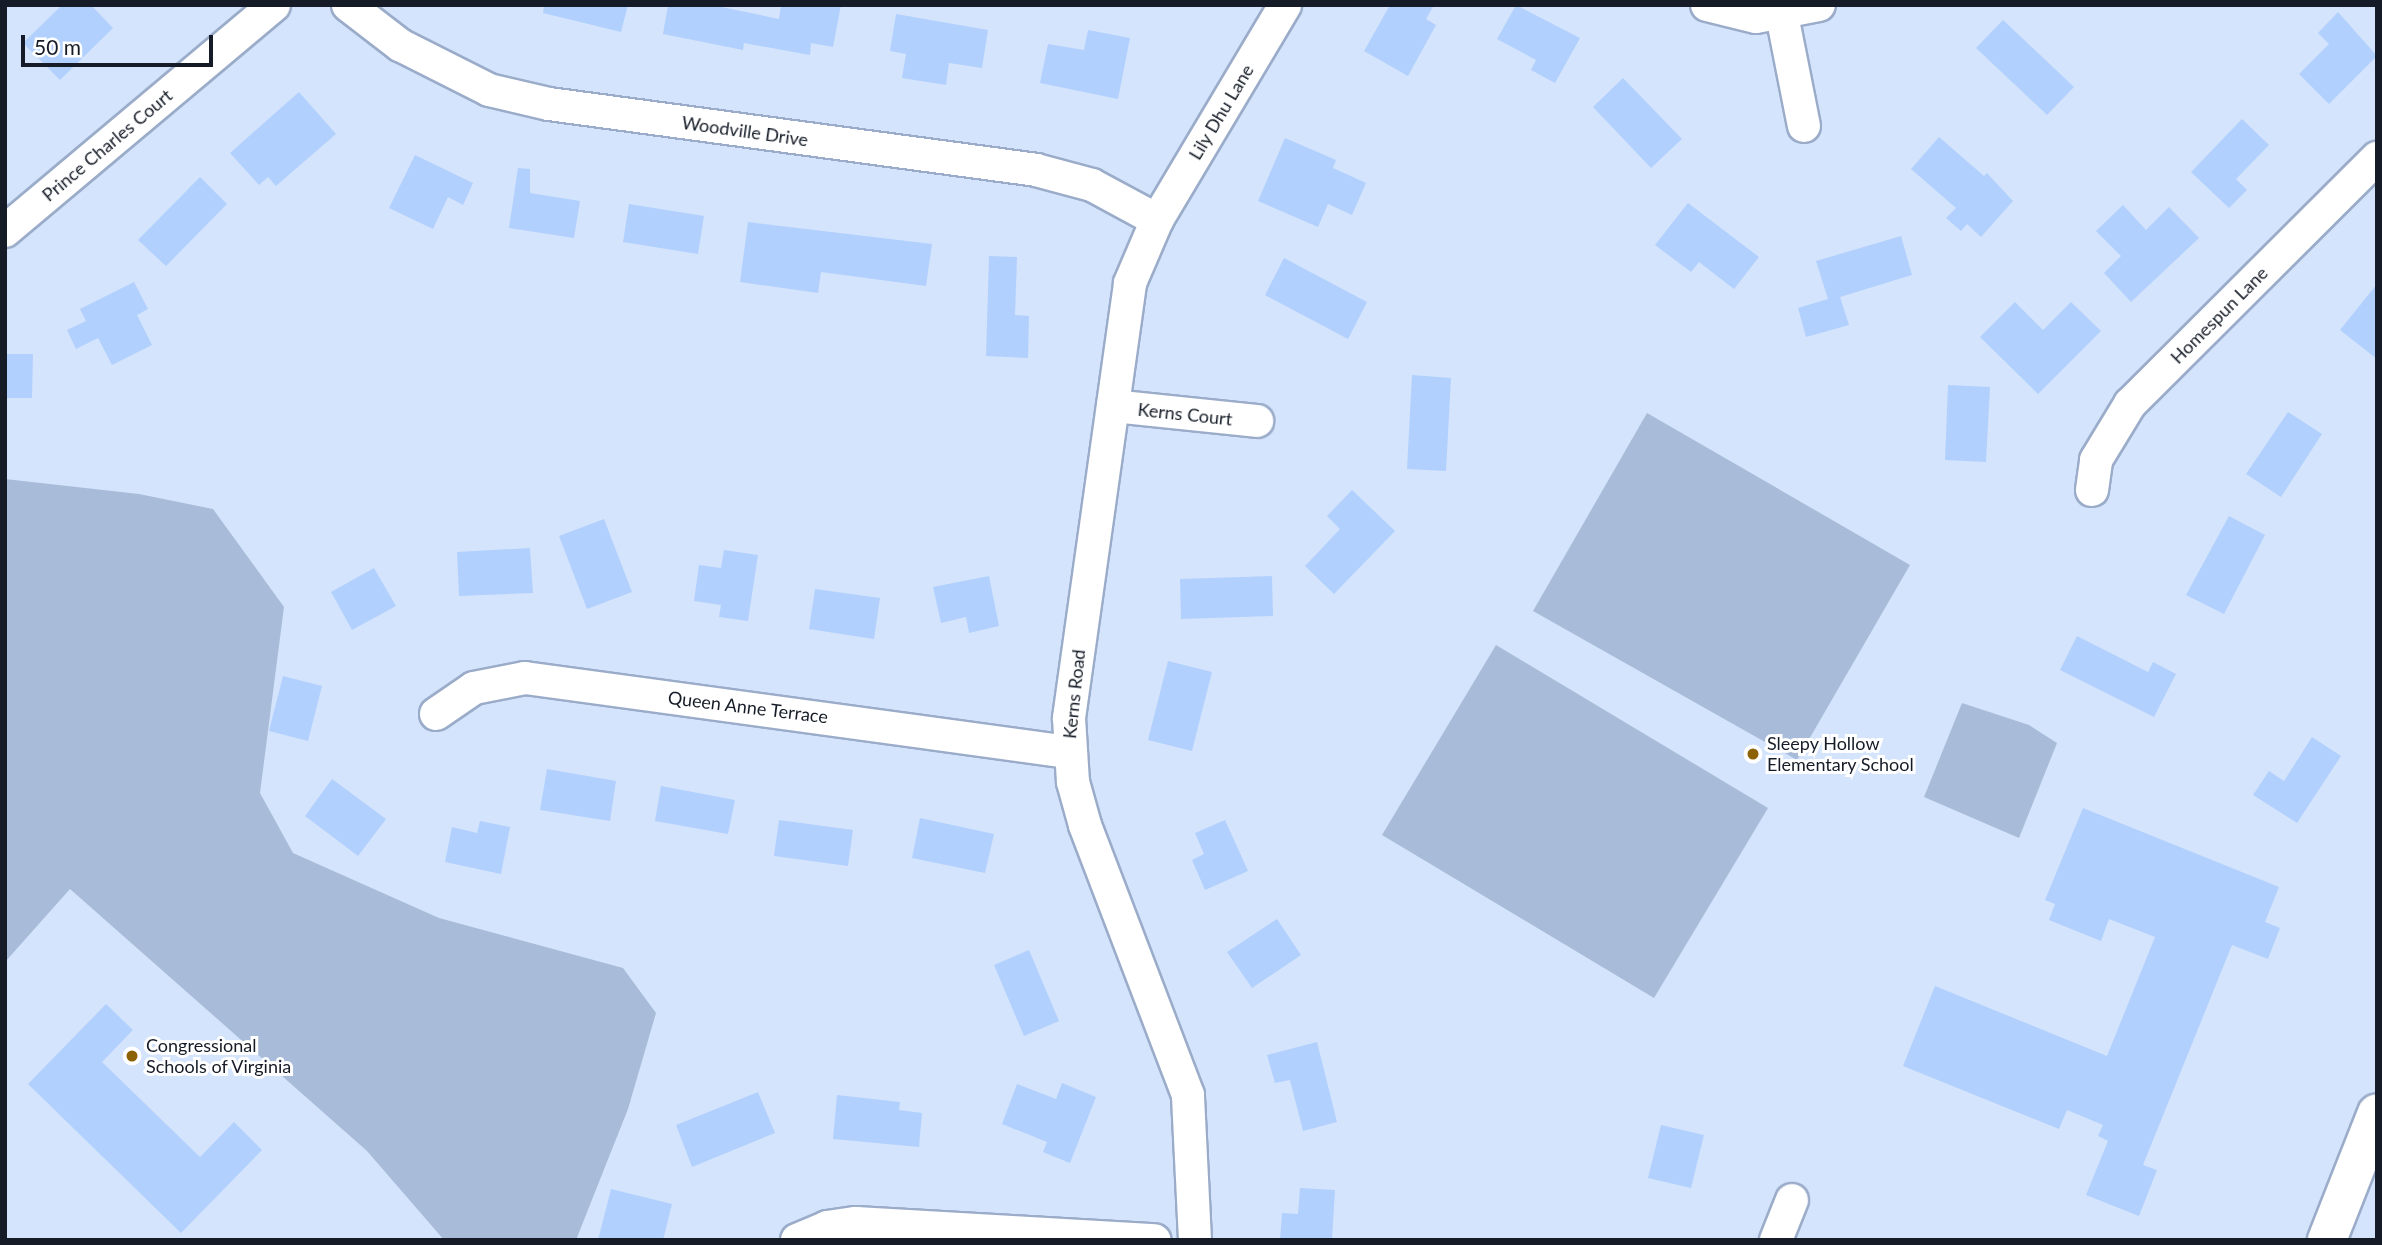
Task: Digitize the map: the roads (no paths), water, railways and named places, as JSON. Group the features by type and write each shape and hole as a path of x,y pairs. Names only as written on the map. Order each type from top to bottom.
{"main road":[{"path":"2327,1240 2377,1113"}],"street":[{"name":"Prince Charles Court","path":"5,230 274,5"},
{"name":"Woodville Drive","path":"348,5 400,45 489,90 549,104 1036,170 1092,185 1157,220"},
{"name":"Lily Dhu Lane","path":"1157,220 1284,5"},
{"path":"1707,5 1730,13 1782,15 1819,5"},
{"path":"1782,15 1804,126"},
{"name":"Homespun Lane","path":"2092,490 2096,460 2130,404 2377,158"},
{"name":"Kerns Road","path":"1157,220 1130,283 1069,718 1069,752 1085,825 1188,1095 1195,1240"},
{"name":"Kerns Court","path":"1112,406 1257,421"},
{"name":"Queen Anne Terrace","path":"436,714 474,688 525,678 1069,752"},
{"path":"1776,1240 1792,1200"},
{"path":"797,1240 827,1227 856,1223 1155,1240"}],"place":[{"name":"Sleepy Hollow Elementary School","path":"1753,754"},
{"name":"Congressional Schools of Virginia","path":"132,1056"}]}
